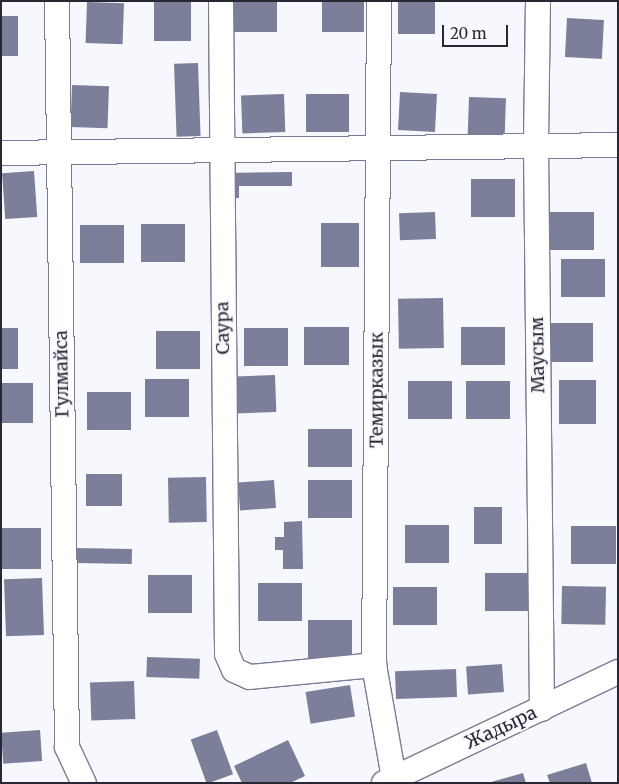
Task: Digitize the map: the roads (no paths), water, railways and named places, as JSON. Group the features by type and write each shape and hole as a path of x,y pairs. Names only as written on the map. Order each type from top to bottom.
{"street":[{"name":"Гулмайса","path":"57,1 67,747 84,783"},
{"name":"Саура","path":"221,1 227,654 234,670 250,677 374,665"},
{"name":"Темирказык","path":"379,1 374,665 389,780"},
{"name":"Маусым","path":"538,1 536,146 542,709"},
{"path":"1,153 618,145"},
{"name":"Жадыра","path":"389,780 618,672"}]}
